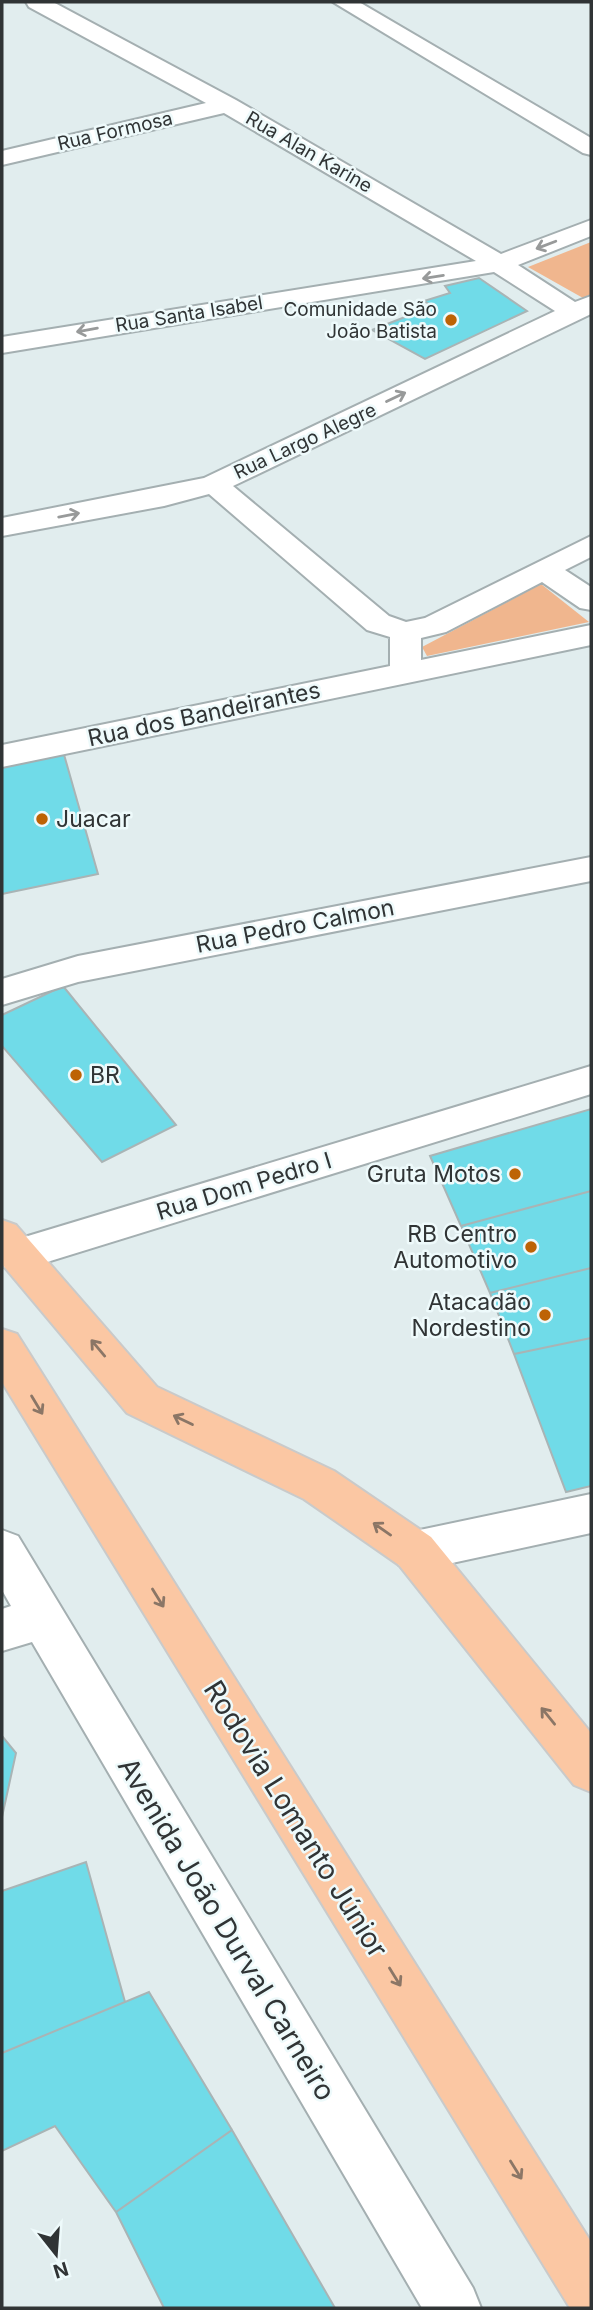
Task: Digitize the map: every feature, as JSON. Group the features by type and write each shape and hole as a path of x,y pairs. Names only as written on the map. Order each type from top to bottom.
{"highway":[{"path":"10,1245 142,1400 319,1485 415,1551 591,1769"},
{"name":"Rodovia Lomanto Júnior","path":"2,1346 591,2292"}],"street":[{"name":"Rua Alan Karine","path":"37,2 228,106 583,309"},
{"path":"344,2 591,148"},
{"name":"Rua Formosa","path":"2,158 228,106"},
{"path":"500,263 591,227"},
{"name":"Rua Santa Isabel","path":"2,345 454,273 500,263"},
{"name":"Rua Largo Alegre","path":"2,527 164,497 214,484 583,309"},
{"path":"214,484 378,623 405,632 435,625 591,545"},
{"path":"544,570 591,601"},
{"path":"405,632 406,672"},
{"name":"Rua dos Bandeirantes","path":"2,755 591,635"},
{"name":"Rua Pedro Calmon","path":"2,992 78,969 591,869"},
{"name":"Rua Dom Pedro I","path":"10,1245 591,1080"},
{"path":"415,1551 591,1513"},
{"name":"Avenida João Durval Carneiro","path":"2,1550 22,1624 453,2308"}],"shaded area":[{"path":"591,242 591,294 583,298 528,267"},
{"path":"541,584 589,622 427,656 422,647"}],"building":[{"name":"Comunidade São João Batista","path":"479,278 527,311 425,359 372,330 433,306 424,301 450,293 445,286"},
{"name":"Juacar","path":"63,751 98,874 2,894 2,765"},
{"path":"63,986 176,1125 102,1162 2,1046 2,1015"},
{"name":"Gruta Motos","path":"591,1109 591,1191 461,1226 430,1156"},
{"name":"RB Centro Automotivo","path":"591,1191 591,1268 490,1293 461,1226"},
{"name":"Atacadão Nordestino","path":"591,1268 591,1338 514,1354 490,1293"},
{"path":"591,1338 591,1486 566,1492 514,1354"},
{"path":"2,1736 16,1753 2,1817"},
{"path":"86,1862 125,2002 2,2053 2,1891"},
{"path":"149,1992 232,2130 116,2212 55,2126 2,2151 2,2053"},
{"path":"232,2130 335,2308 164,2308 116,2212"}],"place":[{"name":"Comunidade São João Batista","path":"451,320"},
{"name":"Juacar","path":"42,819"},
{"name":"BR","path":"76,1075"},
{"name":"Gruta Motos","path":"515,1174"},
{"name":"RB Centro Automotivo","path":"531,1247"},
{"name":"Atacadão Nordestino","path":"545,1315"}]}
